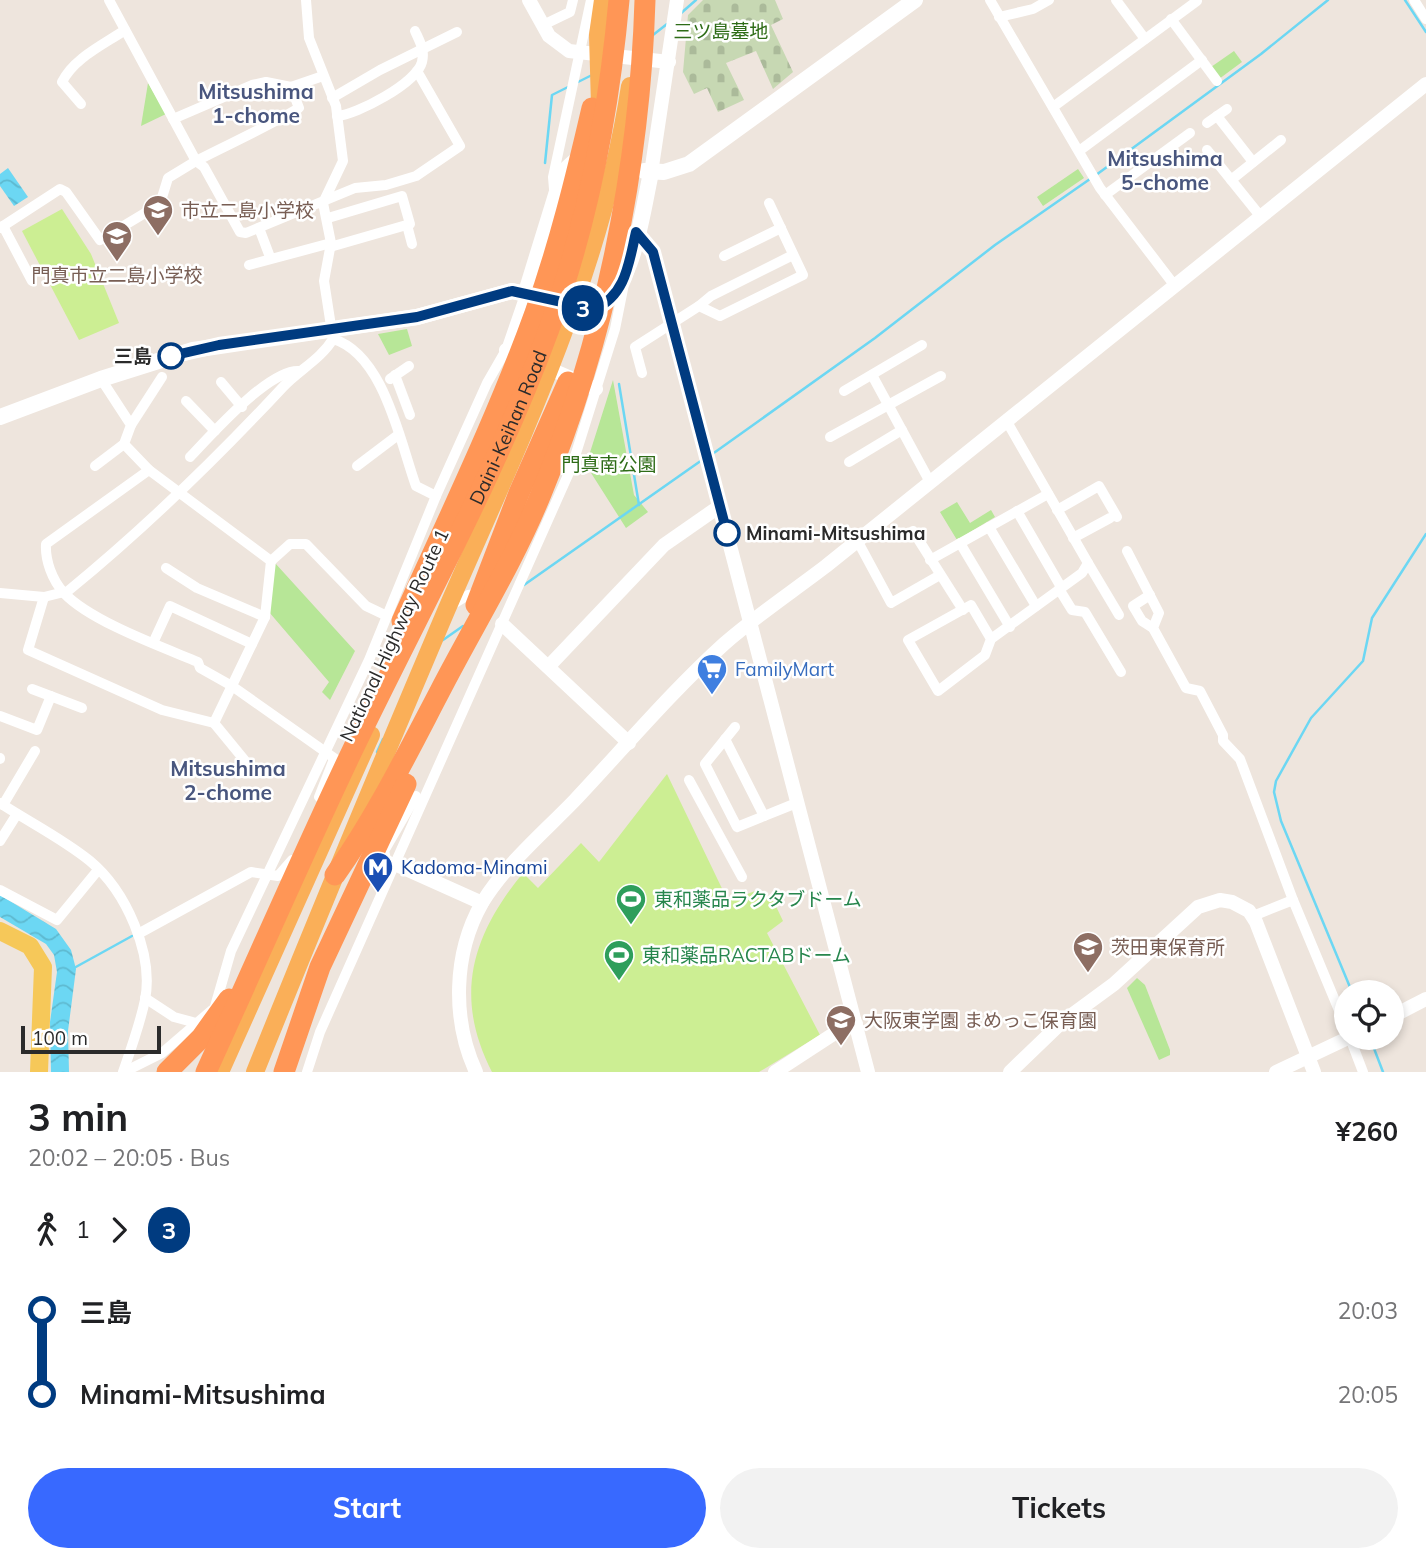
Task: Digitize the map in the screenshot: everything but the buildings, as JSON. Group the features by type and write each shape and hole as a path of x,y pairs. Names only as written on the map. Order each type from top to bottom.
{"highway":[{"name":"National Highway Route 1","path":"218,1072 496,467 538,385 576,261 592,196 600,124 599,54 603,0"},
{"path":"349,783 393,623 505,391 535,313 578,168 613,0"},
{"name":"Daini-Keihan Road","path":"303,860 337,756 455,545 550,327 589,191 604,118 620,0"},
{"name":"National Highway Route 1","path":"255,1072 448,608 597,238 620,150 633,58 645,0"},
{"path":"335,875 357,844 422,729 501,581 541,494 572,410 616,278 638,114 645,0"},
{"path":"284,1072 320,967 432,728 500,539 591,328 616,278"},
{"path":"167,1072 201,1038 220,1012 303,860"},
{"path":"206,1072 303,860"}],"main road":[{"path":"526,292 563,172 574,162 584,160 652,173 689,164 915,0"},
{"path":"0,417 101,379 193,350 334,335 417,317 512,291 594,309 610,300 616,278 636,232 652,173"},
{"path":"0,931 30,946 43,967 39,1072"}],"street":[{"path":"109,0 196,161 204,167 240,232 246,233 355,188 416,176 460,146 417,71"},
{"path":"0,593 44,597 64,593 180,494 299,371 325,351 334,335 324,281 330,245 328,218 323,203 343,161 332,98 309,38 306,0"},
{"path":"528,0 559,46 569,51 669,62"},
{"path":"543,25 570,12 573,0"},
{"path":"555,195 553,177 599,54 591,0"},
{"path":"652,173 677,0"},
{"path":"990,0 1105,195 1175,286"},
{"path":"999,17 1033,9 1049,0"},
{"path":"1116,0 1145,39"},
{"path":"1414,0 1426,19"},
{"path":"1053,107 1197,1"},
{"path":"1171,19 1217,81"},
{"path":"81,104 62,82 75,64 125,30"},
{"path":"337,117 352,115 412,78 421,65 423,50 415,31"},
{"path":"332,98 457,32"},
{"path":"1079,152 1202,60"},
{"path":"173,119 252,86 266,82 291,87 323,76"},
{"path":"476,1072 463,1031 459,991 463,954 482,903 503,875 629,743 725,644 1426,83"},
{"path":"32,281 1,227 60,189 66,192 100,240 160,204 168,177 246,135 257,133 299,108 291,87"},
{"path":"1207,123 1227,109"},
{"path":"1217,116 1253,162"},
{"path":"1105,195 1190,133"},
{"path":"1231,180 1281,140"},
{"path":"1207,150 1261,217"},
{"path":"249,265 270,257 410,224 402,196 328,218"},
{"path":"699,306 720,317 803,275 769,203"},
{"path":"407,225 412,244"},
{"path":"259,228 270,257"},
{"path":"724,256 781,228"},
{"path":"636,232 653,252 673,324 868,1072"},
{"path":"642,373 635,347 711,296 793,255"},
{"path":"307,1072 320,1032 395,864 416,796 502,624 572,466 615,330 616,278"},
{"path":"138,934 251,872 257,870 278,876 289,865 393,623 436,496 487,383 506,350 526,292"},
{"path":"334,335 382,384 416,486 436,496"},
{"path":"844,391 922,345"},
{"path":"506,350 596,389"},
{"path":"382,384 408,366"},
{"path":"190,457 279,374 299,371"},
{"path":"395,375 410,415"},
{"path":"872,375 930,482"},
{"path":"830,437 941,376"},
{"path":"95,466 124,444 131,425 162,377"},
{"path":"101,379 131,425"},
{"path":"221,382 242,407"},
{"path":"186,401 215,431"},
{"path":"1006,420 1119,615"},
{"path":"849,462 902,430"},
{"path":"357,466 398,435"},
{"path":"124,444 149,470 271,561"},
{"path":"149,470 46,544 45,559 64,593 99,617 198,662 200,668 232,686 337,756"},
{"path":"1057,510 1099,486 1113,517 1073,538"},
{"path":"930,560 1048,494"},
{"path":"549,666 664,545 720,506"},
{"path":"1017,511 1072,610 1085,612 1121,672"},
{"path":"989,527 1035,606"},
{"path":"913,531 963,610"},
{"path":"857,540 891,603 940,575"},
{"path":"960,543 1010,627"},
{"path":"214,723 265,617 271,561 290,544 306,544 315,550 358,599 393,623"},
{"path":"1128,551 1159,613 1153,628"},
{"path":"448,608 468,594 499,589 531,557"},
{"path":"991,639 971,605 908,640 937,691 985,655 991,639 1082,573 1088,562"},
{"path":"166,569 197,588 265,617"},
{"path":"1150,595 1133,606 1142,621 1153,628 1186,688 1200,691 1223,735 1223,741 1240,760 1334,998"},
{"path":"44,597 27,650 162,710 214,723 246,762"},
{"path":"153,643 170,606 252,644"},
{"path":"502,624 629,743"},
{"path":"32,689 82,708"},
{"path":"0,716 37,730 51,696"},
{"path":"734,727 705,764 737,827 799,802"},
{"path":"725,739 764,816"},
{"path":"36,751 2,804 91,862 124,905 138,934 144,962 145,998 123,1072"},
{"path":"218,1072 214,1009 231,951 267,875 337,756"},
{"path":"689,780 742,877"},
{"path":"704,808 722,797"},
{"path":"0,841 17,814"},
{"path":"395,864 482,903"},
{"path":"0,890 57,920 98,870"},
{"path":"1010,1072 1061,1023 1114,984 1198,907 1220,900 1242,907 1253,916 1314,1072"},
{"path":"1253,916 1293,900"},
{"path":"145,998 174,1017 196,1023"},
{"path":"1404,1010 1426,999"},
{"path":"123,1072 162,1053 214,1009"},
{"path":"775,1072 835,1033 856,1024"},
{"path":"1276,1072 1334,1045"},
{"path":"1354,1050 1363,1072"}],"green space":[{"name":"三ツ島墓地","path":"703,0 775,0 783,19 771,25 793,72 773,89 756,51 726,63 744,100 718,112 707,88 694,94 683,72 688,15"},
{"path":"1234,51 1242,62 1219,79 1211,67"},
{"path":"148,83 166,114 141,126"},
{"path":"1078,169 1084,178 1043,206 1037,197"},
{"path":"62,209 91,254 119,323 79,340 22,231"},
{"path":"407,329 412,346 389,355 378,334"},
{"name":"門真南公園","path":"613,380 634,495 648,512 626,528 586,465"},
{"path":"957,502 970,523 991,510 995,517 957,540 940,512"},
{"path":"275,563 355,651 330,700 322,692 329,682 269,612"},
{"name":"東和薬品ラクタブドーム","path":"667,774 728,901 758,890 774,902 783,921 767,933 820,1035 759,1072 492,1072 473,1018 471,992 480,943 505,896 523,873 538,888 581,843 599,862"},
{"path":"1137,978 1145,985 1170,1050 1170,1055 1159,1060 1127,988"}],"water":[{"path":"8,168 28,197 14,206 0,186 0,174"},
{"path":"0,895 56,929 71,950 76,969 68,1031 69,1072 51,1072 50,1022 57,972 54,955 46,944 0,917"}],"waterway":[{"path":"680,14 696,0"},
{"path":"1096,175 1261,54 1328,0"},
{"path":"1405,0 1426,32"},
{"path":"653,35 667,24"},
{"path":"576,83 592,75"},
{"path":"545,163 552,95 570,86"},
{"path":"711,455 875,338 995,245 1090,179"},
{"path":"619,384 639,505"},
{"path":"524,585 702,460"},
{"path":"1347,980 1281,821 1274,792 1276,781 1311,718 1363,661 1372,618 1426,534"},
{"path":"443,640 463,626"},
{"path":"377,752 383,739"},
{"path":"74,968 132,936"},
{"path":"1375,1050 1383,1072"}],"bus line":[{"name":"3","path":"171,356 219,345 417,317 512,291 594,309 610,300 618,290 626,275 636,232 643,236 653,252 727,533"}],"place":[{"name":"市立二島小学校","path":"158,237"},
{"name":"門真市立二島小学校","path":"117,263"},
{"name":"三島","path":"171,356"},
{"name":"Minami-Mitsushima","path":"727,533"},
{"name":"FamilyMart","path":"712,696"},
{"name":"Kadoma-Minami","path":"378,894"},
{"name":"東和薬品ラクタブドーム","path":"631,926"},
{"name":"茨田東保育所","path":"1088,974"},
{"name":"東和薬品RACTABドーム","path":"619,982"},
{"name":"大阪東学園 まめっこ保育園","path":"841,1047"}],"district":[{"name":"Mitsushima 1-chome","path":"256,104"},
{"name":"Mitsushima 5-chome","path":"1165,171"},
{"name":"Mitsushima 2-chome","path":"228,781"}]}
